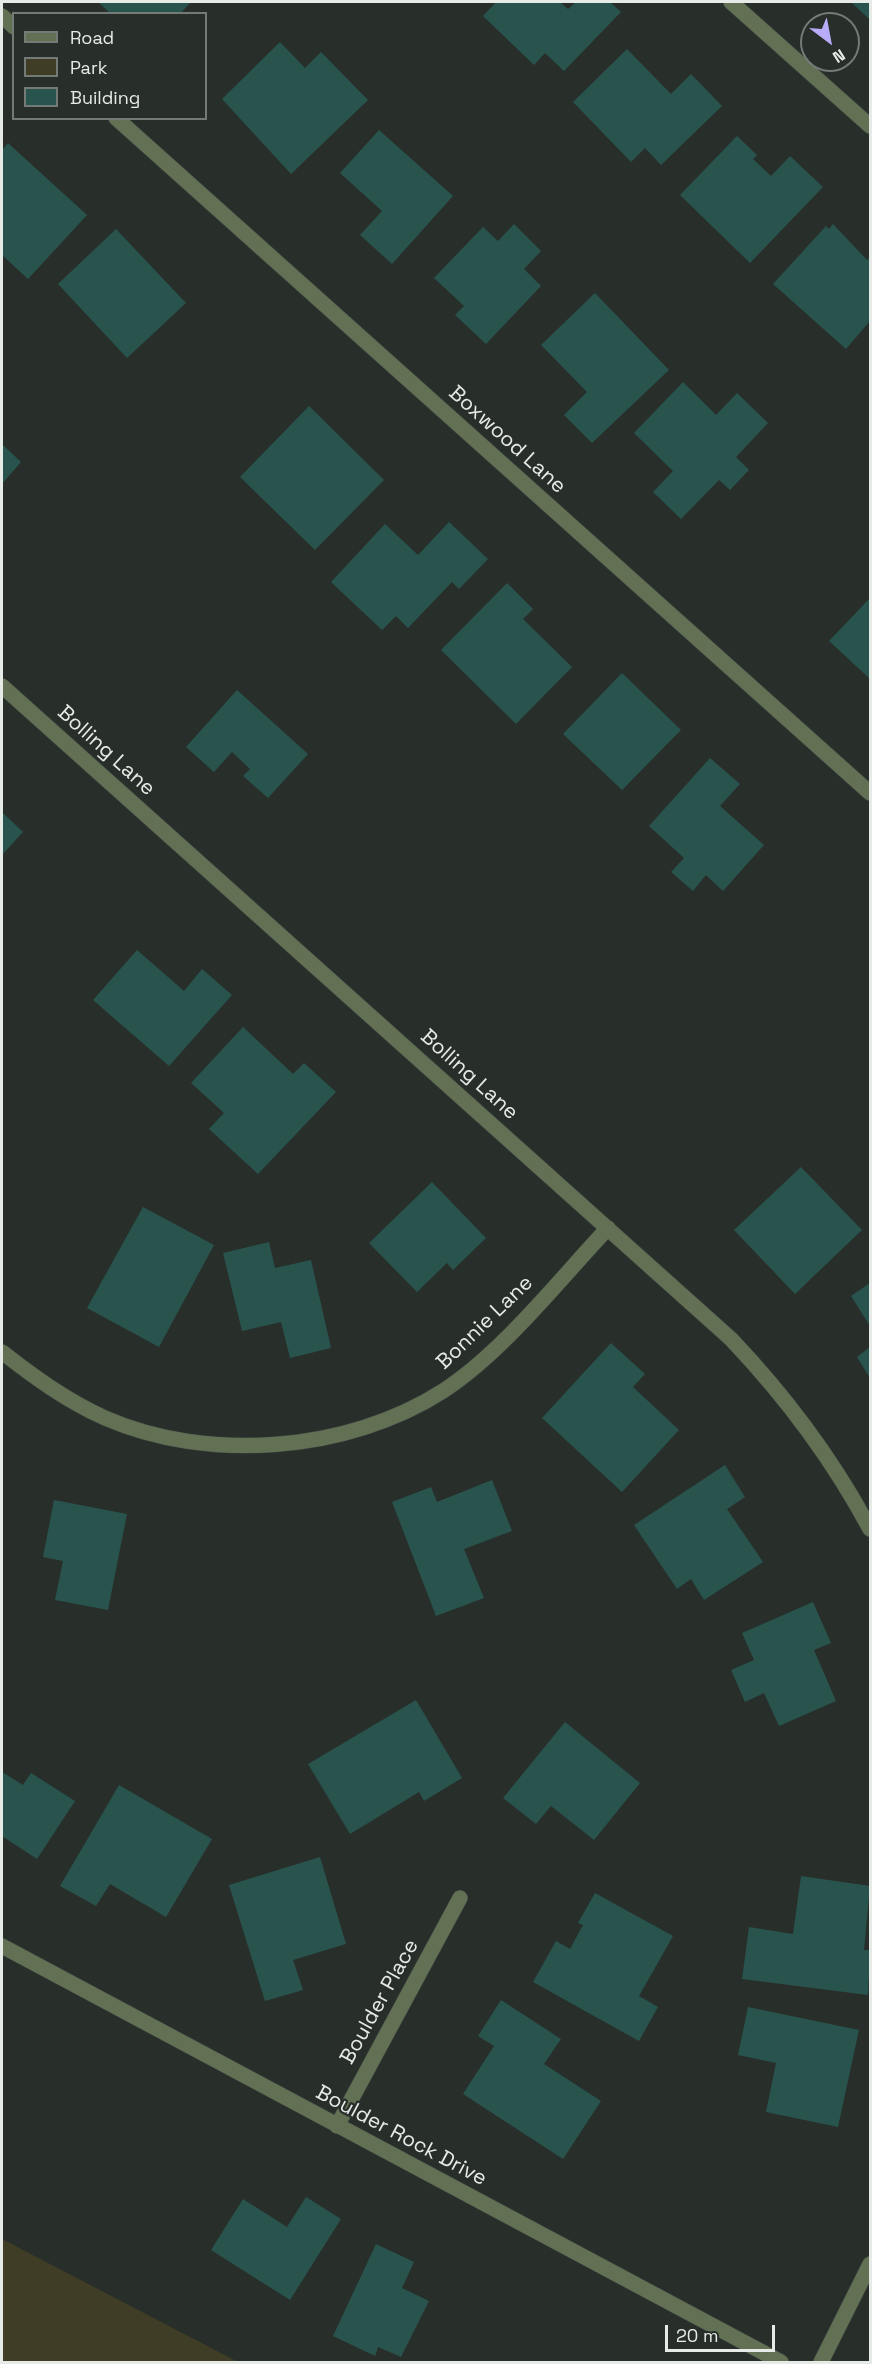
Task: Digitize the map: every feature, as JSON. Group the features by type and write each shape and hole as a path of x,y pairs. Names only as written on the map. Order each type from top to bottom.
{"street":[{"path":"731,2 870,126"},
{"name":"Boxwood Lane","path":"118,120 870,793"},
{"name":"Bolling Lane","path":"2,686 692,1302 764,1374 822,1447 870,1529"},
{"name":"Bonnie Lane","path":"2,1352 73,1402 106,1418 139,1429 176,1438 223,1443 257,1444 332,1436 395,1416 444,1390 512,1330 608,1228"},
{"name":"Boulder Place","path":"337,2126 460,1898"},
{"name":"Boulder Rock Drive","path":"2,1946 781,2362"},
{"path":"820,2362 870,2264"}],"green space":[{"path":"2,2239 238,2362 2,2362"}],"building":[{"path":"98,2 191,2 182,12 109,12"},
{"path":"496,2 560,2 568,9 576,2 610,2 621,12 564,71 545,53 534,65 483,16"},
{"path":"851,2 870,2 870,20"},
{"path":"280,42 305,68 321,52 368,100 291,174 222,99"},
{"path":"627,49 671,94 691,74 722,106 661,165 645,148 631,162 573,102"},
{"path":"379,130 453,196 392,264 360,235 382,211 340,173"},
{"path":"737,136 757,155 753,159 771,176 790,156 823,187 750,263 680,195"},
{"path":"8,143 87,215 28,279 2,255 2,150"},
{"path":"514,224 541,251 524,269 541,286 486,344 455,315 464,306 434,278 483,227 498,241"},
{"path":"833,224 867,260 870,257 870,321 846,349 773,284 826,226 829,229"},
{"path":"116,229 186,303 127,358 58,284"},
{"path":"595,293 669,370 592,443 564,415 587,392 541,345"},
{"path":"683,382 716,415 737,393 768,423 736,457 749,470 730,490 719,480 681,519 653,492 673,471 634,433"},
{"path":"309,406 384,480 315,550 240,477"},
{"path":"2,444 21,462 2,484"},
{"path":"449,522 488,559 459,589 452,582 408,628 396,616 382,630 331,582 385,524 418,555"},
{"path":"507,583 533,609 523,619 572,667 516,724 441,650"},
{"path":"870,598 870,679 829,641"},
{"path":"622,673 681,730 622,790 563,734"},
{"path":"237,690 308,754 268,798 243,776 250,769 232,752 214,772 186,747"},
{"path":"710,758 740,784 720,806 764,845 723,891 706,875 693,891 671,872 684,858 649,826"},
{"path":"2,812 23,832 2,855"},
{"path":"137,950 184,991 202,969 232,995 169,1066 93,1000"},
{"path":"243,1027 293,1074 304,1063 336,1092 258,1174 209,1129 224,1113 191,1083"},
{"path":"801,1167 862,1230 795,1294 734,1230"},
{"path":"432,1182 486,1238 453,1270 447,1263 417,1292 369,1243"},
{"path":"143,1207 214,1245 159,1347 87,1308"},
{"path":"269,1242 275,1268 311,1260 331,1348 290,1358 281,1322 242,1331 223,1253"},
{"path":"870,1283 870,1326 851,1296"},
{"path":"611,1343 645,1374 633,1387 679,1430 622,1492 542,1418"},
{"path":"870,1347 870,1378 857,1357"},
{"path":"725,1465 745,1497 727,1509 763,1562 704,1600 691,1579 677,1589 634,1525"},
{"path":"492,1480 512,1531 464,1549 484,1598 436,1616 392,1502 431,1487 437,1502"},
{"path":"54,1500 127,1514 108,1610 55,1600 63,1561 43,1557"},
{"path":"813,1602 831,1643 814,1650 836,1701 779,1726 764,1693 745,1702 731,1670 754,1660 742,1633"},
{"path":"416,1700 462,1778 424,1801 419,1792 350,1834 308,1764"},
{"path":"565,1722 640,1783 594,1840 551,1806 536,1824 503,1798"},
{"path":"2,1772 23,1785 31,1773 75,1801 37,1859 2,1836"},
{"path":"119,1785 212,1839 166,1917 110,1884 96,1906 60,1886"},
{"path":"320,1857 346,1944 293,1960 303,1990 265,2001 229,1885"},
{"path":"801,1876 870,1886 864,1950 870,1950 868,1995 742,1979 749,1927 793,1934"},
{"path":"595,1893 673,1936 639,1996 658,2007 639,2041 533,1982 556,1941 570,1949 583,1925 578,1923"},
{"path":"501,2000 561,2039 544,2064 601,2101 563,2159 463,2094 494,2046 478,2036"},
{"path":"748,2007 859,2030 838,2127 766,2112 776,2063 738,2055"},
{"path":"306,2197 341,2219 290,2300 211,2250 243,2199 287,2227"},
{"path":"376,2244 414,2262 402,2288 429,2301 401,2357 378,2347 375,2356 333,2336"}]}
